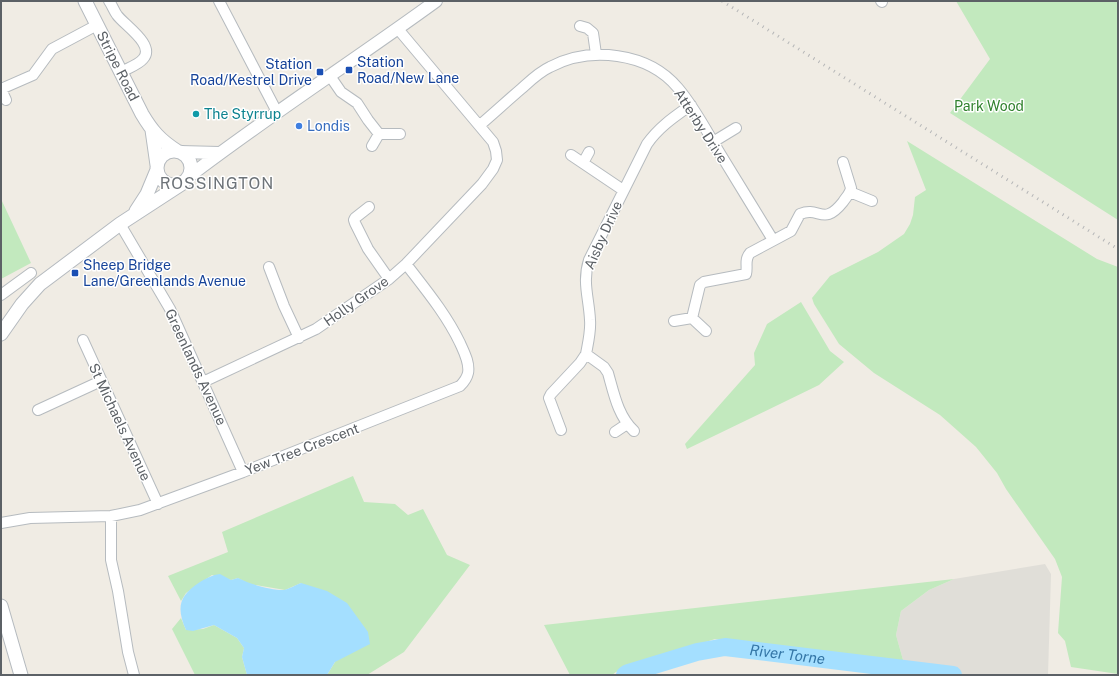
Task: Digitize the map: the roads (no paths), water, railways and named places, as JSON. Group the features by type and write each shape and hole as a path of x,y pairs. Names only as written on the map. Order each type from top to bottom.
{"main road":[{"name":"Stripe Road","path":"85,1 142,114 152,130 168,145 179,151"},
{"name":"Stripe Road","path":"152,130 157,168"},
{"path":"1,334 22,304 40,284 120,224 133,216 187,179 192,166 184,154 179,151 168,152 163,155 147,194 133,216"},
{"path":"157,168 158,176 166,184 177,185 187,179"},
{"path":"1,606 21,675"}],"street":[{"path":"109,1 117,15 141,39 145,47 146,54 143,60 121,72"},
{"path":"219,1 277,112"},
{"path":"187,179 219,153 436,1"},
{"path":"6,100 1,89 32,76 52,49 97,26"},
{"path":"580,26 587,28 593,33 596,54"},
{"name":"Holly Grove","path":"203,382 316,329 389,279 406,264 482,184 493,170 497,160 494,142 398,29"},
{"name":"Atterby Drive","path":"480,125 538,74 549,67 586,55 596,54 619,56 635,60 650,66 678,87 691,105 773,240"},
{"path":"330,76 342,92 357,104 379,134"},
{"name":"Aisby Drive","path":"586,354 590,321 585,284 586,270 589,260 623,190 654,133 691,105"},
{"path":"713,142 736,128"},
{"path":"379,134 400,134"},
{"path":"372,146 379,134"},
{"path":"179,151 219,153"},
{"path":"583,163 589,152"},
{"path":"571,155 623,190"},
{"path":"692,318 700,285 704,282 744,275 746,272 747,256 791,231 800,214 811,212 825,215 837,209 850,192 851,188 843,162"},
{"path":"850,192 872,201"},
{"path":"369,207 354,220 368,249 389,279"},
{"name":"Greenlands Avenue","path":"120,224 170,309 243,472"},
{"name":"Yew Tree Crescent","path":"1,523 30,518 111,516 130,513 243,472 460,386 465,381 468,374 466,356 448,319 406,264"},
{"path":"269,267 284,306 299,338"},
{"path":"1,295 32,272"},
{"path":"674,321 692,318"},
{"path":"692,318 706,331"},
{"name":"St Michaels Avenue","path":"83,340 158,504"},
{"path":"561,430 549,398 580,363 586,354 604,367 608,373 622,417 634,432"},
{"path":"38,410 101,381"},
{"path":"615,432 627,424"},
{"path":"111,516 111,560 118,591 128,652 134,675"}],"water":[{"path":"220,574 231,580 238,578 266,588 284,590 301,583 327,591 347,603 368,632 370,644 335,662 327,675 247,675 242,657 244,648 237,638 214,625 193,631 186,630 181,615 181,603 188,592 203,581"}],"waterway":[{"name":"River Torne","path":"625,675 697,652 725,647 953,675"}],"railway":[{"path":"722,1 1118,249"}],"place":[{"name":"Station Road/New Lane","path":"349,70"},
{"name":"Station Road/Kestrel Drive","path":"320,72"},
{"name":"The Styrrup","path":"196,114"},
{"name":"Londis","path":"299,126"},
{"name":"Sheep Bridge Lane/Greenlands Avenue","path":"75,273"}],"district":[{"name":"ROSSINGTON","path":"217,183"}],"park label":[{"name":"Park Wood","path":"989,106"}]}
